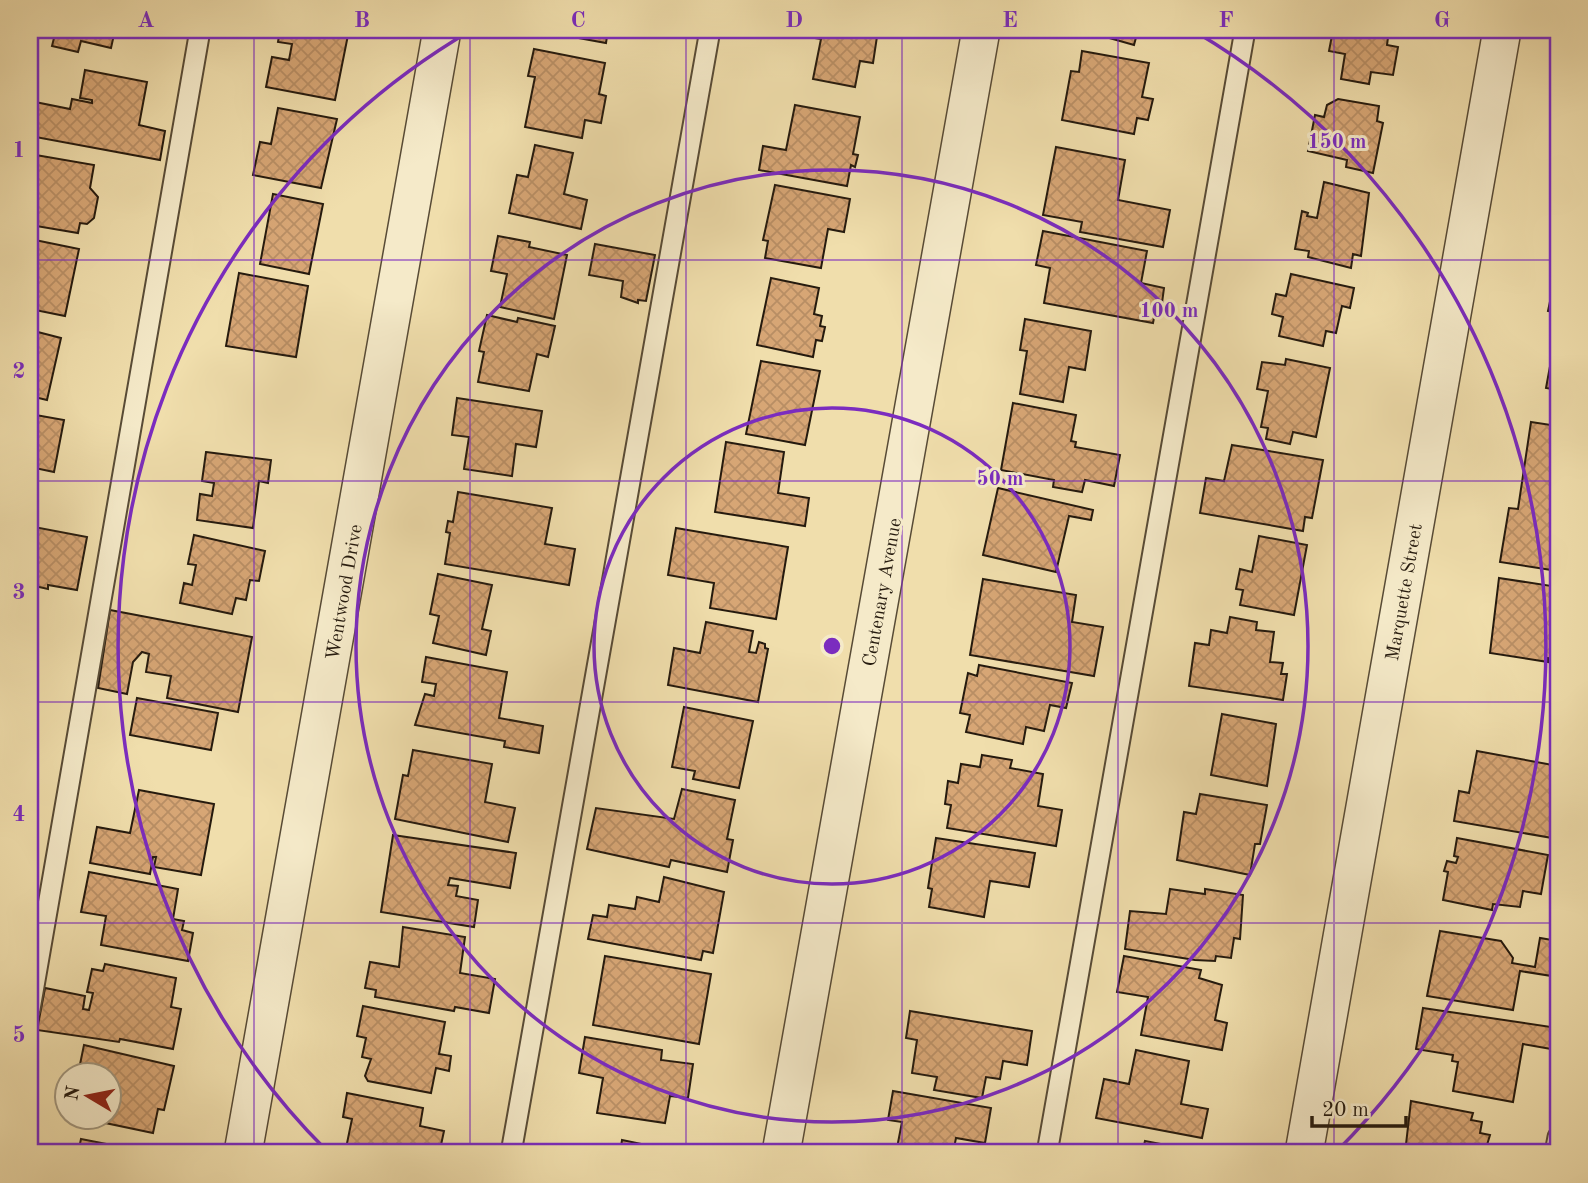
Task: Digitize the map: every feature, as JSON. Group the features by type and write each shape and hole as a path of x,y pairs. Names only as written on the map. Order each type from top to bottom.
{"street":[{"name":"Wentwood Drive","path":"243,1153 442,30"},
{"name":"Centenary Avenue","path":"781,1153 981,30"},
{"name":"Marquette Street","path":"1304,1153 1502,30"}],"lane":[{"path":"30,1009 200,30"},
{"path":"511,1153 709,30"},
{"path":"1047,1153 1245,30"},
{"path":"1555,1153 1558,1137"}],"building":[{"path":"56,30 115,30 111,48 81,41 78,52 52,46"},
{"path":"280,30 349,30 335,100 266,87 272,57 289,60 292,44 278,42"},
{"path":"535,30 608,30 606,43"},
{"path":"809,30 878,30 873,63 860,61 855,87 813,79 821,39 808,37"},
{"path":"1081,30 1138,30 1134,45"},
{"path":"1333,30 1389,30 1387,45 1398,47 1393,75 1371,72 1369,84 1341,79 1345,54 1329,51"},
{"path":"534,49 605,63 599,94 606,96 601,123 585,120 582,138 525,127 535,77 528,76"},
{"path":"1082,51 1149,63 1142,97 1153,99 1148,120 1137,118 1134,134 1062,120 1071,71 1079,72"},
{"path":"85,70 147,82 139,125 165,131 160,160 30,136 35,102 70,109 72,99 92,103 92,100 80,98"},
{"path":"1338,99 1379,106 1377,121 1383,123 1373,173 1346,167 1347,160 1308,151 1315,115 1324,117 1327,105"},
{"path":"795,105 860,117 853,154 858,155 855,167 851,165 847,186 759,170 763,146 786,150"},
{"path":"278,108 337,119 321,188 253,175 260,142 271,144"},
{"path":"535,145 573,153 564,194 587,200 581,229 509,213 517,175 528,177"},
{"path":"1056,147 1125,160 1118,200 1170,210 1163,247 1080,232 1082,222 1043,215"},
{"path":"30,154 94,165 90,188 98,197 94,218 87,224 80,223 78,233 30,225"},
{"path":"1324,182 1369,193 1361,256 1353,254 1351,268 1308,257 1309,251 1295,249 1302,211 1308,213 1307,216 1317,218"},
{"path":"775,185 850,199 844,232 828,229 821,268 765,258 768,241 763,240"},
{"path":"273,194 323,204 309,274 260,264"},
{"path":"1043,231 1147,251 1141,283 1164,288 1162,303 1157,303 1153,323 1044,303 1050,268 1036,265"},
{"path":"498,236 530,242 529,247 567,255 554,319 500,307 507,274 491,271"},
{"path":"30,239 79,249 65,316 30,309"},
{"path":"595,244 655,255 646,301 638,300 638,303 621,297 623,281 589,275"},
{"path":"239,273 308,286 296,357 226,346"},
{"path":"1558,273 1558,313 1548,311"},
{"path":"1291,274 1354,288 1350,308 1342,306 1336,333 1326,331 1323,346 1279,336 1283,317 1272,314 1276,294 1286,296"},
{"path":"771,278 819,288 814,314 822,316 820,326 825,327 822,341 816,340 813,357 757,345"},
{"path":"487,315 517,322 518,318 555,326 548,357 537,354 529,391 478,382 484,352 479,351"},
{"path":"1025,319 1091,331 1085,370 1069,367 1063,402 1020,394 1027,351 1020,350"},
{"path":"1558,323 1558,390 1546,388"},
{"path":"30,330 61,338 47,400 30,396"},
{"path":"1286,359 1330,368 1316,437 1293,432 1290,444 1266,439 1268,428 1261,427 1268,391 1257,389 1262,362 1285,365"},
{"path":"761,361 820,371 805,445 746,434"},
{"path":"457,398 542,411 536,447 516,444 512,476 464,469 469,437 452,435"},
{"path":"1013,403 1076,415 1071,441 1076,442 1075,447 1120,455 1114,486 1085,480 1082,492 1053,487 1054,480 1001,470"},
{"path":"30,414 64,420 54,472 30,467"},
{"path":"1531,422 1558,426 1558,571 1500,562 1509,508 1518,509"},
{"path":"726,442 784,452 778,493 809,498 805,526 715,512"},
{"path":"1232,445 1323,460 1312,518 1305,517 1303,531 1200,513 1206,478 1224,481"},
{"path":"206,452 271,460 268,483 259,481 253,528 197,520 200,494 212,496 214,483 202,481"},
{"path":"998,488 1093,510 1091,520 1069,516 1056,572 983,555"},
{"path":"458,492 552,508 545,544 575,549 569,585 445,564 450,533 446,532 448,521 453,522"},
{"path":"30,508 37,509 34,527 87,537 77,590 30,585"},
{"path":"676,528 788,547 776,619 710,608 714,583 668,575"},
{"path":"194,535 265,551 259,581 250,580 246,600 236,598 232,614 180,603 184,583 192,585 196,565 188,564"},
{"path":"1259,536 1307,545 1294,615 1240,605 1243,590 1236,589 1240,569 1252,572"},
{"path":"438,574 492,585 482,629 491,631 486,655 433,643 439,616 430,614"},
{"path":"1499,578 1558,587 1558,659 1548,658 1548,662 1490,653"},
{"path":"983,579 1076,595 1072,622 1103,627 1094,676 970,655"},
{"path":"110,610 252,637 238,712 167,698 171,676 146,672 149,654 142,652 133,662 127,694 98,688"},
{"path":"1230,617 1257,622 1256,630 1274,632 1270,662 1283,663 1281,674 1287,674 1283,700 1189,686 1195,643 1209,645 1211,630 1227,633"},
{"path":"706,622 753,631 749,652 756,653 759,642 765,644 768,649 758,702 668,685 674,648 700,653"},
{"path":"426,657 507,672 499,718 543,726 539,753 504,747 505,741 415,725 425,694 434,696 436,684 422,682"},
{"path":"979,665 1072,683 1066,708 1050,705 1044,731 1026,727 1023,744 966,732 970,715 960,713 968,673 977,676"},
{"path":"137,698 218,713 211,750 130,735"},
{"path":"684,707 753,721 739,788 693,779 695,771 672,767"},
{"path":"1222,714 1276,724 1267,786 1211,775"},
{"path":"413,750 492,764 485,802 515,808 508,842 395,819 403,775 408,776"},
{"path":"1477,751 1558,766 1558,839 1454,821 1459,791 1469,793"},
{"path":"982,755 1012,760 1010,768 1043,774 1038,806 1062,810 1056,846 947,828 951,805 945,804 948,781 958,783 961,764 980,767"},
{"path":"682,789 735,800 727,839 733,840 727,872 671,860 669,867 587,849 596,808 674,819"},
{"path":"139,790 214,804 201,875 154,867 156,857 153,857 150,874 90,863 97,827 130,833"},
{"path":"1200,794 1267,805 1260,844 1255,844 1250,875 1177,860 1184,812 1196,814"},
{"path":"393,835 516,853 510,888 450,878 448,885 458,886 456,896 478,900 474,927 381,912"},
{"path":"936,838 1035,853 1029,887 990,881 984,917 929,907 932,889 928,888"},
{"path":"1457,838 1548,855 1541,894 1523,891 1520,907 1493,904 1492,910 1443,900 1448,872 1444,871 1447,861 1456,863 1458,857 1454,856"},
{"path":"89,872 178,889 173,919 184,921 182,930 193,933 188,961 101,945 106,916 81,912"},
{"path":"664,877 724,892 713,953 703,951 701,960 588,939 593,915 607,917 609,905 635,909 637,897 659,902"},
{"path":"1170,889 1205,894 1205,889 1243,895 1240,939 1234,938 1231,958 1216,956 1215,961 1195,960 1125,949 1130,911 1166,914"},
{"path":"403,927 465,937 460,973 495,979 489,1013 455,1007 454,1011 375,997 376,990 365,988 370,962 399,967"},
{"path":"1440,931 1501,941 1513,958 1512,963 1535,967 1540,938 1558,941 1558,977 1520,971 1513,1010 1427,996"},
{"path":"605,956 711,974 699,1044 593,1025"},
{"path":"1124,956 1201,970 1199,978 1222,985 1215,1020 1227,1023 1222,1050 1141,1035 1148,997 1117,992"},
{"path":"105,964 176,978 171,1007 181,1009 173,1049 120,1039 119,1042 37,1030 45,988 85,996 83,1009 89,1010 93,993 87,992 92,969 103,971"},
{"path":"363,1006 445,1022 439,1054 451,1056 449,1071 436,1068 431,1093 368,1081 365,1076 371,1059 362,1057 366,1038 357,1036"},
{"path":"1423,1008 1558,1028 1557,1050 1523,1044 1513,1102 1453,1091 1458,1062 1452,1061 1453,1055 1416,1049"},
{"path":"910,1011 1032,1031 1027,1065 1003,1061 1000,1079 986,1077 982,1098 934,1090 937,1077 912,1073 917,1040 906,1038"},
{"path":"585,1037 662,1050 661,1060 693,1064 688,1098 670,1096 665,1123 597,1113 603,1078 579,1073"},
{"path":"84,1045 174,1066 164,1110 158,1109 153,1133 122,1126 122,1060 81,1060"},
{"path":"1136,1050 1189,1061 1181,1104 1208,1109 1202,1138 1096,1118 1104,1079 1129,1084"},
{"path":"893,1091 991,1108 985,1143 956,1138 953,1153 896,1153 902,1122 888,1120"},
{"path":"347,1093 423,1108 420,1126 444,1131 441,1145 473,1151 345,1153 352,1119 343,1117"},
{"path":"1411,1101 1473,1113 1471,1120 1482,1122 1480,1133 1490,1135 1487,1145 1498,1147 1497,1153 1405,1153"},
{"path":"81,1139 148,1152 78,1153"},
{"path":"622,1140 656,1147 655,1152 662,1153 620,1153"},
{"path":"1145,1141 1203,1152 1203,1153 1142,1153"}]}
